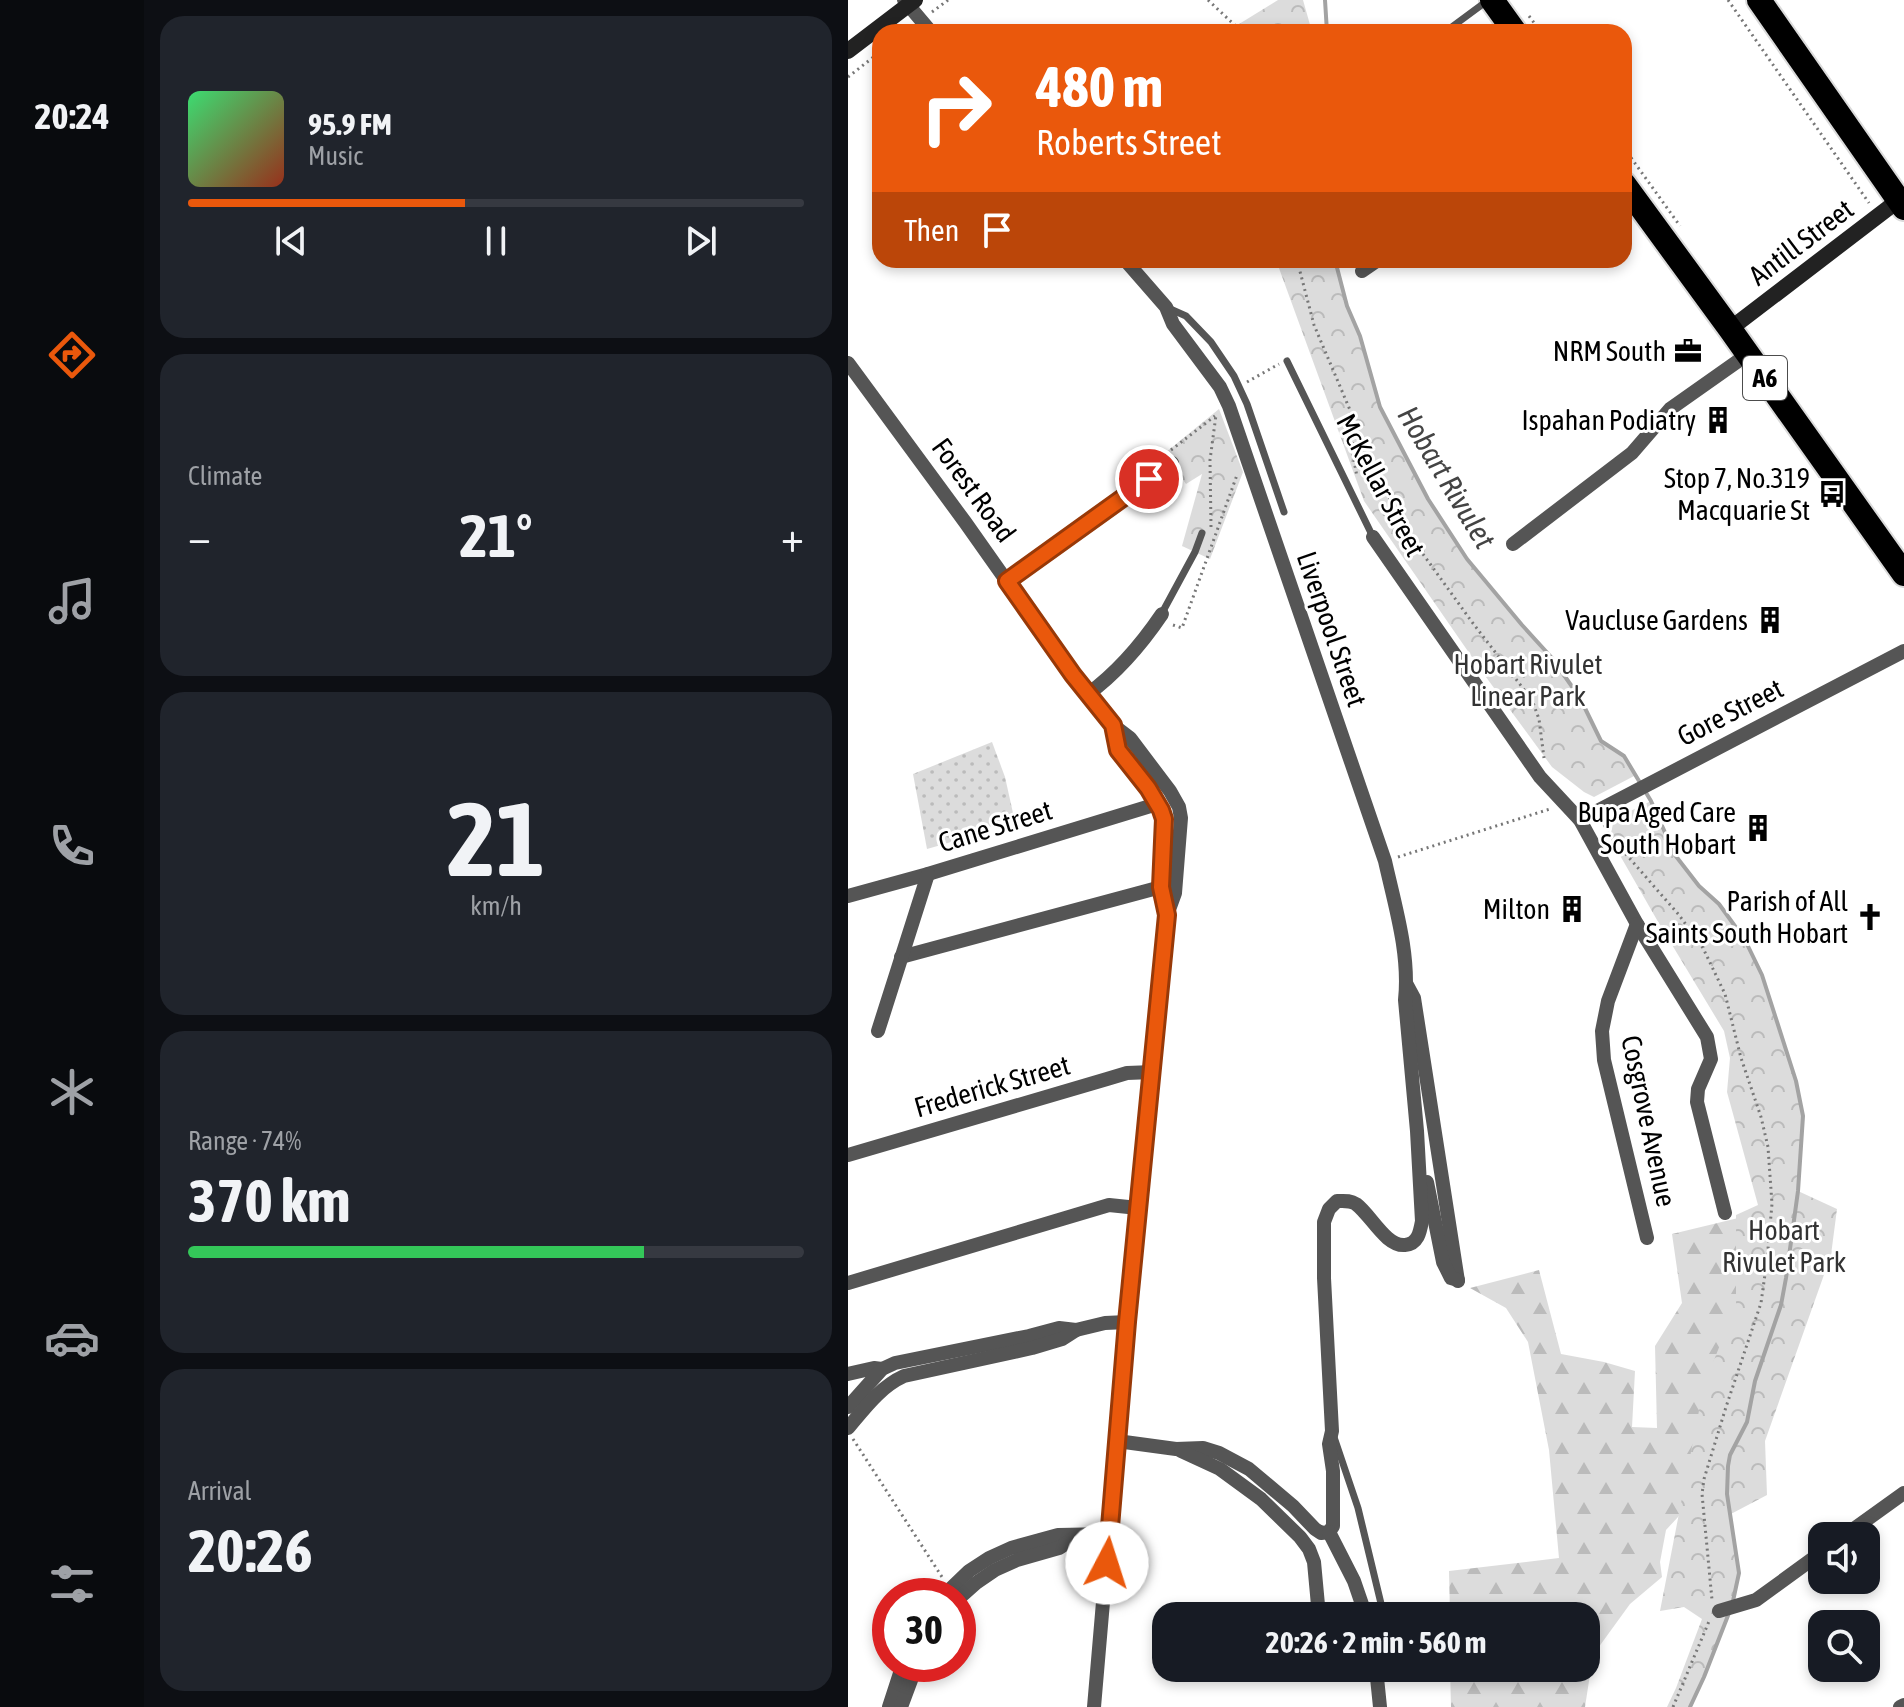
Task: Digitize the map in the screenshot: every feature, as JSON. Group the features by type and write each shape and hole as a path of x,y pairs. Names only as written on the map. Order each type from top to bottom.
{"highway":[{"path":"1491,0 1509,24"},
{"path":"1759,0 1902,201"},
{"name":"A6","path":"1632,195 1904,574"}],"street":[{"path":"882,24 909,2 925,24"},
{"path":"848,51 872,32"},
{"name":"Antill Street","path":"1730,329 1902,201"},
{"name":"Liverpool Street","path":"1132,268 1166,307 1173,324 1220,387 1229,406 1385,861 1399,923 1422,1221 1420,1234 1412,1244 1400,1246 1390,1241 1355,1204 1337,1201 1329,1209 1324,1222 1324,1278 1332,1431"},
{"path":"1362,271 1366,268"},
{"path":"1513,544 1632,453 1670,409 1748,354"},
{"name":"Forest Road","path":"848,363 1088,694 1113,725 1130,738 1179,807 1180,844 1175,893 1167,915 1127,1322 1094,1707"},
{"path":"1007,581 1172,463"},
{"name":"McKellar Street","path":"1373,537 1540,777 1580,820 1637,924 1707,1037 1711,1059 1698,1089 1697,1102 1725,1213"},
{"path":"1088,694 1108,680 1144,642 1162,614"},
{"name":"Gore Street","path":"1580,820 1600,813 1659,778 1904,651"},
{"name":"Forest Road","path":"1113,725 1118,750 1148,788 1164,819 1161,887 1167,915"},
{"name":"Cane Street","path":"848,896 1157,804"},
{"path":"878,1031 928,874"},
{"path":"901,957 1161,887"},
{"name":"Cosgrove Avenue","path":"1637,924 1608,1001 1602,1031 1604,1060 1647,1238"},
{"name":"Liverpool Street","path":"1406,984 1414,998 1458,1281 1451,1278 1443,1262 1417,1131"},
{"name":"Frederick Street","path":"848,1155 1127,1073 1153,1072"},
{"path":"848,1283 1109,1205 1138,1208"},
{"path":"850,1432 875,1396 904,1376 1032,1348 1062,1339 1076,1330 1105,1323 1127,1322"},
{"path":"848,1407 882,1369 895,1363 1059,1328 1076,1330"},
{"path":"848,1374 882,1369"},
{"path":"1117,1441 1176,1449 1203,1448 1235,1460 1293,1506 1321,1533 1329,1532 1333,1526 1333,1471 1329,1444 1332,1431"},
{"path":"1176,1449 1220,1469 1261,1499 1300,1537 1314,1562 1318,1602"},
{"path":"1864,1522 1904,1493"},
{"path":"1329,1532 1361,1602"},
{"path":"976,1583 995,1570 1059,1548 1082,1534"},
{"path":"962,1578 989,1558 1011,1548 1058,1535 1110,1534"},
{"path":"1716,1612 1756,1600 1808,1562"},
{"path":"889,1707 897,1682"},
{"path":"901,1707 910,1682"},
{"path":"1377,1682 1380,1707"}],"lane":[{"path":"1456,24 1491,0"},
{"name":"Liverpool Street","path":"1166,307 1186,316 1211,342 1234,376 1284,512"},
{"name":"McKellar Street","path":"1287,361 1373,537"},
{"path":"1162,614 1202,533"},
{"path":"1332,1431 1358,1508 1381,1602"}],"path":[{"path":"1208,0 1234,24"},
{"path":"1728,0 1878,216"},
{"path":"848,77 872,58"},
{"path":"1299,268 1314,325 1346,398 1354,428 1381,483 1415,543 1532,700 1539,719 1544,761 1540,777"},
{"path":"1239,387 1287,361"},
{"path":"1172,463 1166,454 1229,406"},
{"path":"1214,539 1209,523 1210,460 1215,416"},
{"path":"1354,428 1352,449 1357,478"},
{"path":"1385,861 1565,804"},
{"path":"1600,813 1618,845 1679,915 1703,948 1725,994 1768,1147 1772,1204 1761,1303 1702,1494 1716,1612 1673,1707"},
{"path":"850,1432 943,1578"}],"green space":[{"path":"1278,0 1303,0 1310,24 1239,24"},
{"name":"Hobart Rivulet Linear Park","path":"1279,268 1337,268 1380,407 1428,499 1467,559 1552,658 1580,698 1601,741 1624,756 1636,775 1594,797 1552,767 1364,501"},
{"path":"1219,409 1243,472 1210,559 1182,546 1202,474 1186,484 1165,453"},
{"path":"992,742 1005,777 1013,813 1007,820 927,849 913,774"},
{"name":"Hobart Rivulet Park","path":"1651,801 1675,855 1699,886 1719,904 1745,940 1763,975 1796,1081 1803,1116 1798,1191 1837,1209 1831,1255 1765,1441 1767,1495 1729,1515 1738,1583 1729,1616 1690,1707 1667,1707 1702,1619 1684,1607 1660,1611 1704,1385 1736,1305 1736,1215 1758,1205 1727,1092 1730,1058 1724,1031 1610,838 1614,819"},
{"path":"1759,1213 1690,1504 1666,1530 1660,1562 1662,1577 1630,1604 1600,1645 1600,1602 1450,1602 1449,1571 1559,1558 1549,1450 1528,1342 1506,1308 1470,1288 1539,1270 1561,1354 1635,1371 1632,1427 1657,1428 1655,1346 1682,1303 1672,1234"},
{"path":"1450,1682 1589,1682 1585,1707 1451,1707"}],"waterway":[{"name":"Hobart Rivulet","path":"1325,0 1326,24"},
{"name":"Hobart Rivulet","path":"1337,268 1380,407 1428,499 1467,559 1552,658 1580,698 1601,741 1624,756 1651,801 1675,855 1699,886 1719,904 1745,940 1762,975 1796,1081 1803,1116 1798,1191 1786,1278 1781,1305 1755,1381 1747,1422 1730,1455 1728,1466 1727,1494 1739,1573 1733,1601"},
{"name":"Hobart Rivulet","path":"1690,1707 1729,1613"}],"place":[{"name":"NRM South","path":"1688,351"},
{"name":"Ispahan Podiatry","path":"1718,420"},
{"name":"Stop 7, No.319 Macquarie St","path":"1832,494"},
{"name":"Vaucluse Gardens","path":"1770,620"},
{"name":"Bupa Aged Care South Hobart","path":"1758,828"},
{"name":"Milton","path":"1572,909"},
{"name":"Parish of All Saints South Hobart","path":"1870,917"}],"route":[{"path":"1107,1563 1167,915 1161,887 1164,819 1148,788 1118,750 1113,725 1073,675 1007,581 1149,479"}]}
